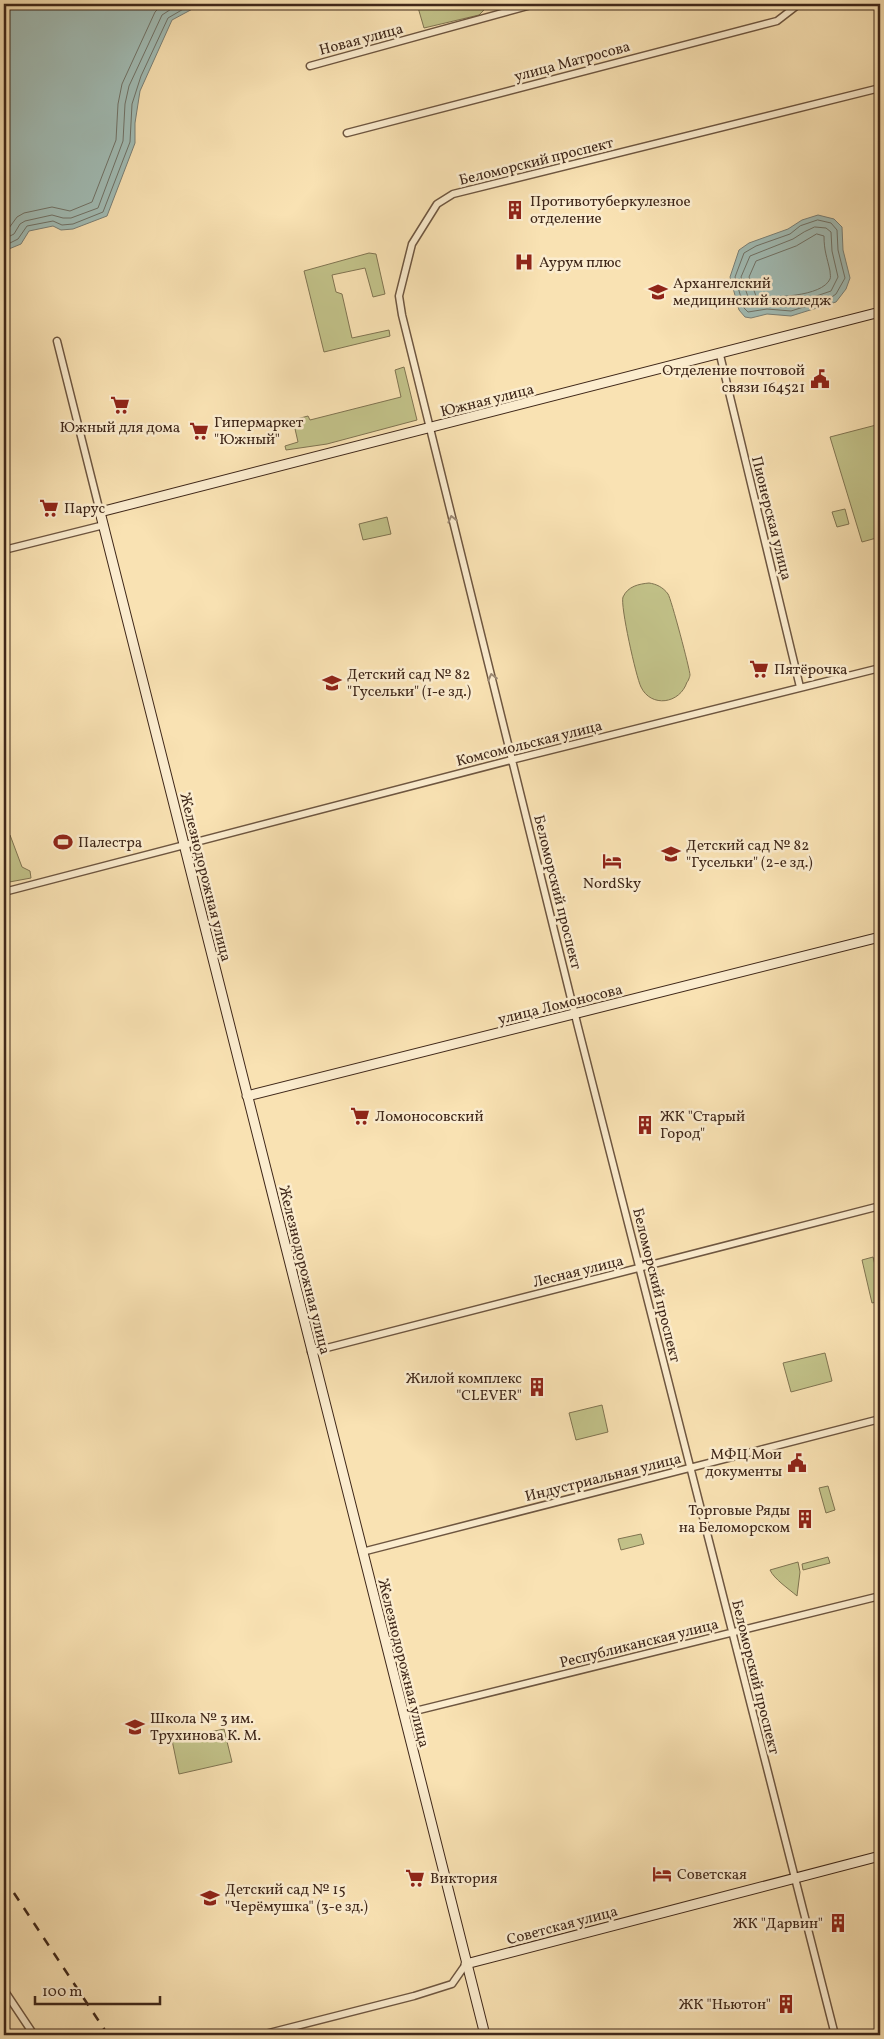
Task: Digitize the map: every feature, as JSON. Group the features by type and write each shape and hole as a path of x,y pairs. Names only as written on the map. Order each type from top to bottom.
{"main road":[{"name":"Южная улица","path":"100,512 880,312"},
{"name":"Железнодорожная улица","path":"100,512 484,2035"},
{"name":"улица Ломоносова","path":"247,1096 880,937"},
{"name":"Советская улица","path":"466,1964 880,1856"}],"street":[{"name":"Новая улица","path":"310,66 535,4"},
{"name":"улица Матросова","path":"347,133 777,20 799,4"},
{"name":"Беломорский проспект","path":"835,2035 511,760 429,429 399,296 412,244 437,204 452,194 880,88"},
{"path":"57,340 100,512"},
{"name":"Пионерская улица","path":"720,354 800,688"},
{"path":"4,550 104,525"},
{"name":"Комсомольская улица","path":"4,892 511,760 880,668"},
{"name":"Лесная улица","path":"311,1352 880,1206"},
{"name":"Индустриальная улица","path":"362,1552 880,1419"},
{"name":"Республиканская улица","path":"403,1714 880,1596"},
{"path":"261,2035 414,1996 452,1984 466,1964"},
{"path":"4,1990 34,2035"}],"green space":[{"path":"417,4 483,4 485,9 479,15 424,28"},
{"path":"369,253 376,254 385,294 373,297 365,268 332,275 336,292 342,294 352,338 389,330 390,336 324,352 304,271"},
{"path":"4,338 9,355 8,369 4,370"},
{"path":"404,367 417,420 327,444 286,450 285,446 298,442 293,420 308,416 310,420 401,397 395,370"},
{"path":"880,424 880,537 862,542 830,437"},
{"path":"845,509 849,524 837,527 832,512"},
{"path":"387,517 391,534 363,540 359,524"},
{"path":"649,583 659,586 668,594 690,675 678,695 665,701 651,698 641,687 632,656 624,613 623,597 625,593 634,586"},
{"path":"4,832 10,835 22,867 30,871 31,878 4,883"},
{"path":"873,1257 880,1285 880,1301 872,1303 862,1260"},
{"path":"825,1353 832,1381 791,1392 783,1363"},
{"path":"602,1405 608,1432 576,1440 569,1413"},
{"path":"828,1486 835,1510 826,1513 819,1488"},
{"path":"641,1534 644,1544 621,1550 618,1539"},
{"path":"828,1557 830,1563 803,1570 802,1564"},
{"path":"798,1562 800,1572 797,1596 778,1580 770,1570"},
{"path":"224,1729 232,1762 179,1774 172,1740"}],"water":[{"path":"4,4 237,4 218,7 198,6 172,20 140,91 135,123 135,143 107,216 73,229 61,230 53,226 29,231 21,244 4,251"},
{"path":"818,215 834,219 842,227 843,250 850,278 846,289 836,302 791,316 767,314 751,318 745,317 739,310 730,277 739,250 749,243 788,229 802,220"}],"railway":[{"path":"4,1878 108,2035"}],"place":[{"name":"Противотуберкулезное отделение","path":"515,210"},
{"name":"Аурум плюс","path":"524,262"},
{"name":"Архангелский медицинский колледж","path":"658,292"},
{"name":"Отделение почтовой связи 164521","path":"820,379"},
{"name":"Южный для дома","path":"120,405"},
{"name":"Гипермаркет \"Южный\"","path":"199,431"},
{"name":"Парус","path":"49,508"},
{"name":"Пятёрочка","path":"759,669"},
{"name":"Детский сад № 82 \"Гусельки\" (1-е зд.)","path":"332,683"},
{"name":"Палестра","path":"63,842"},
{"name":"Детский сад № 82 \"Гусельки\" (2-е зд.)","path":"671,854"},
{"name":"NordSky","path":"612,861"},
{"name":"Ломоносовский","path":"360,1116"},
{"name":"ЖК \"Старый Город\"","path":"645,1125"},
{"name":"Жилой комплекс \"СLEVER\"","path":"537,1387"},
{"name":"МФЦ Мои документы","path":"797,1463"},
{"name":"Торговые Ряды на Беломорском","path":"805,1519"},
{"name":"Школа № 3 им. Трухинова К. М.","path":"135,1727"},
{"name":"Советская","path":"662,1874"},
{"name":"Виктория","path":"415,1878"},
{"name":"Детский сад № 15 \"Черёмушка\" (3-е зд.)","path":"210,1898"},
{"name":"ЖК \"Дарвин\"","path":"838,1923"},
{"name":"ЖК \"Ньютон\"","path":"786,2004"}]}
